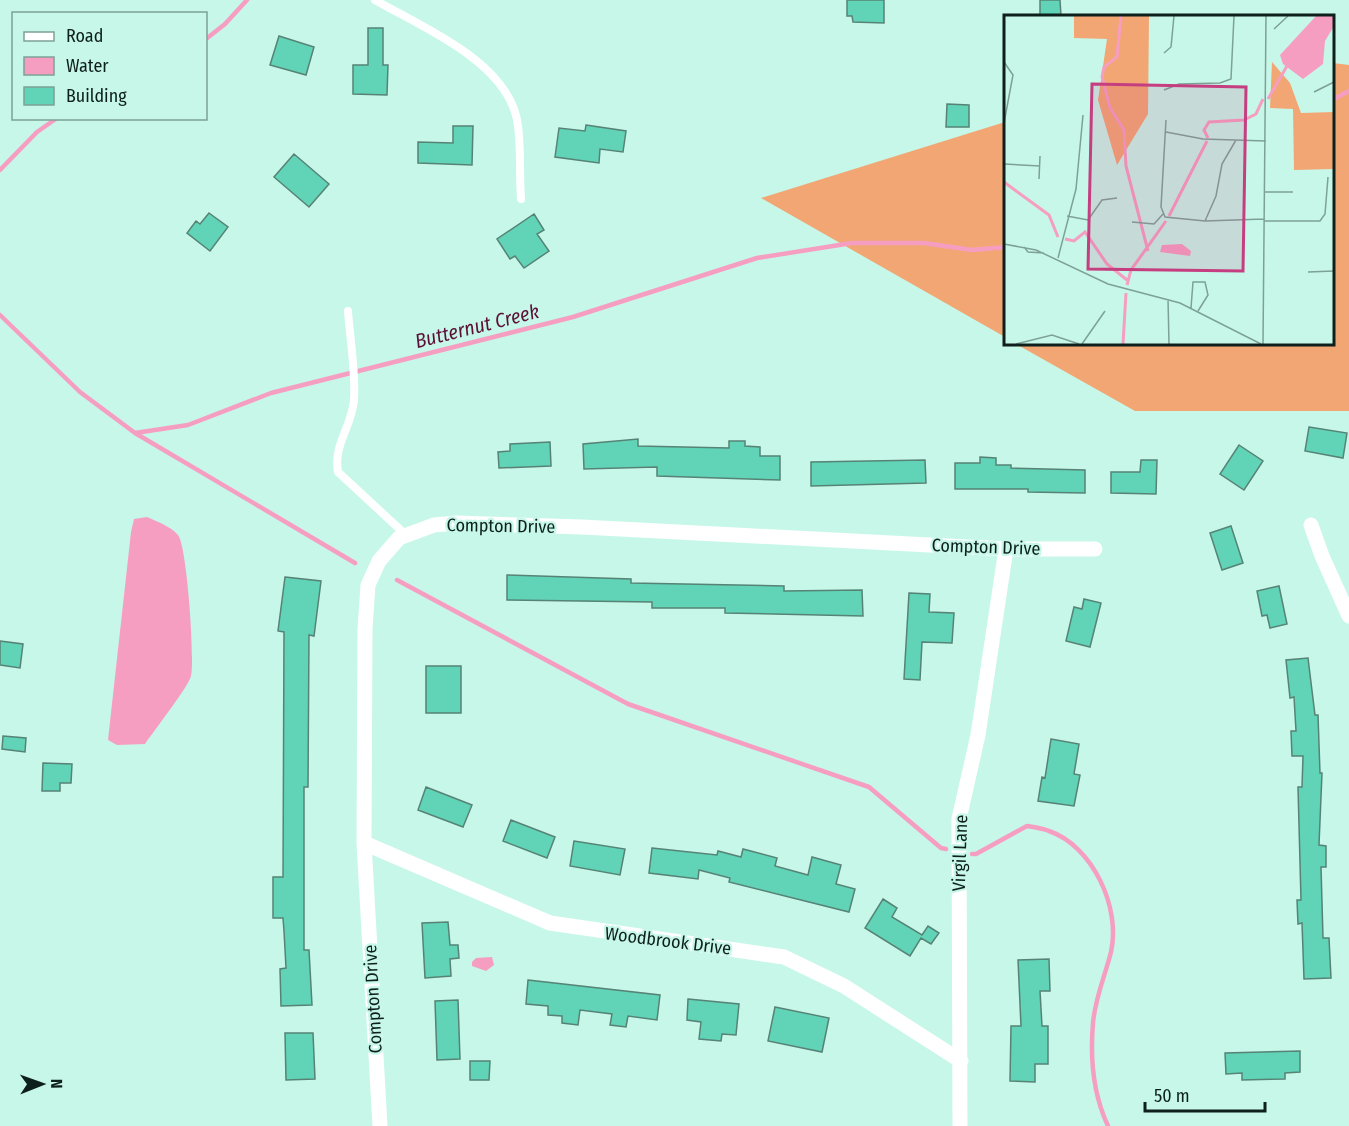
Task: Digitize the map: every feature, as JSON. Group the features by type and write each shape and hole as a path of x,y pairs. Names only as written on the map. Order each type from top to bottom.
{"street":[{"name":"Compton Drive","path":"380,1126 364,843 365,629 368,585 379,561 399,538 434,525 456,523 582,527 1006,549 1095,549"},
{"path":"1311,525 1349,616"},
{"name":"Virgil Lane","path":"960,1126 959,819 978,735 1006,549"},
{"name":"Woodbrook Drive","path":"364,843 550,923 784,957 844,986 961,1061"}],"lane":[{"path":"375,0 453,42 504,90 515,111 518,127 521,199"},
{"path":"348,311 354,398 352,414 336,455 338,472 406,535"}],"shaded area":[{"path":"1334,63 1349,65 1349,411 1135,411 1018,345 1334,345"},
{"path":"1004,122 1004,336 761,198"}],"water":[{"path":"147,517 171,529 178,535 181,544 189,603 191,676 178,699 145,744 117,745 108,740 131,532 134,519"},
{"path":"492,957 494,965 486,971 472,966 476,958"}],"building":[{"path":"847,0 884,0 884,23 853,22 852,16 847,16"},
{"path":"1040,0 1060,0 1061,15 1040,15"},
{"path":"368,28 383,28 383,65 388,65 387,95 353,94 353,65 368,65"},
{"path":"279,36 314,47 306,75 270,65"},
{"path":"947,104 969,105 969,127 946,127"},
{"path":"586,125 626,131 623,152 600,149 599,163 555,157 559,128 585,131"},
{"path":"453,126 473,126 472,165 418,163 418,142 453,143"},
{"path":"294,154 329,184 309,207 274,177"},
{"path":"209,213 228,227 210,251 187,233 196,221 200,224"},
{"path":"534,214 544,230 537,234 549,251 524,268 515,256 510,259 497,239"},
{"path":"1309,427 1347,433 1343,458 1305,451"},
{"path":"638,439 638,446 729,448 729,441 745,441 745,446 760,447 760,456 780,456 780,480 657,476 657,467 584,469 583,444"},
{"path":"550,442 551,466 499,468 498,452 510,451 510,444"},
{"path":"1239,445 1263,461 1244,490 1220,474"},
{"path":"980,457 996,458 996,465 1011,465 1011,468 1085,470 1085,493 1028,492 1028,489 955,489 955,463 980,463"},
{"path":"925,460 926,483 811,486 811,462"},
{"path":"1141,460 1157,460 1156,494 1111,493 1111,472 1140,472"},
{"path":"1231,526 1243,563 1222,570 1210,533"},
{"path":"507,575 631,579 631,583 784,586 784,591 862,590 863,616 725,613 725,608 652,608 652,602 507,600"},
{"path":"285,577 321,581 314,636 309,635 308,787 304,787 304,950 309,950 312,1005 281,1006 280,969 286,968 284,931 283,918 273,918 273,877 283,877 284,632 278,631"},
{"path":"1279,586 1287,624 1270,628 1267,615 1262,616 1257,591"},
{"path":"909,593 930,594 929,612 954,613 952,643 922,642 920,680 904,679"},
{"path":"1084,599 1101,603 1090,647 1066,641 1074,607 1082,609"},
{"path":"0,641 23,644 20,668 0,665"},
{"path":"1308,658 1315,715 1318,715 1320,773 1322,773 1319,845 1326,846 1326,867 1321,867 1323,938 1329,938 1331,978 1304,979 1302,923 1298,924 1297,900 1301,900 1298,787 1302,787 1303,756 1292,756 1291,731 1296,731 1294,697 1290,698 1286,660"},
{"path":"426,666 461,666 461,713 426,713"},
{"path":"3,736 26,738 25,752 2,749"},
{"path":"1051,739 1079,744 1074,774 1080,775 1074,806 1038,801 1042,777 1045,778"},
{"path":"43,763 72,764 71,783 60,783 60,791 42,791"},
{"path":"426,787 472,805 463,827 418,810"},
{"path":"511,820 555,837 547,858 503,841"},
{"path":"574,841 625,849 620,875 570,866"},
{"path":"652,848 717,855 718,851 741,857 743,849 777,858 775,866 808,875 812,857 841,865 836,884 855,889 849,912 729,882 730,878 699,870 698,879 649,873"},
{"path":"883,899 897,908 892,917 922,935 928,926 939,933 931,944 921,938 910,956 865,928"},
{"path":"448,922 450,945 458,945 459,958 450,959 451,976 425,978 422,923"},
{"path":"1049,959 1050,991 1040,991 1042,1026 1048,1026 1048,1064 1035,1064 1035,1082 1010,1081 1011,1026 1021,1026 1018,960"},
{"path":"528,980 660,995 657,1020 628,1016 626,1027 610,1025 612,1014 580,1010 578,1025 562,1023 562,1016 548,1015 548,1006 526,1004"},
{"path":"688,999 739,1004 736,1035 722,1034 721,1041 699,1039 701,1022 687,1020"},
{"path":"458,1000 460,1059 437,1060 435,1001"},
{"path":"775,1007 829,1018 822,1052 768,1041"},
{"path":"285,1033 313,1033 315,1079 286,1080"},
{"path":"1300,1051 1300,1072 1285,1073 1285,1079 1242,1080 1242,1073 1226,1074 1225,1053"},
{"path":"470,1061 490,1061 489,1080 470,1080"}],"waterway":[{"path":"207,38 225,24 247,0"},
{"name":"Butternut Creek","path":"1334,99 1349,91"},
{"path":"0,170 37,132 54,120"},
{"name":"Butternut Creek","path":"135,433 188,425 271,393 573,317 757,258 852,243 924,243 972,250 1004,247"},
{"path":"0,315 80,392 135,433 355,563"},
{"path":"397,580 628,704 869,787 941,848 946,849"},
{"path":"972,854 976,854 1027,826 1038,828 1065,839 1079,850 1091,864 1100,881 1112,917 1113,935 1111,952 1094,1014 1092,1049 1096,1089 1108,1126"}]}
